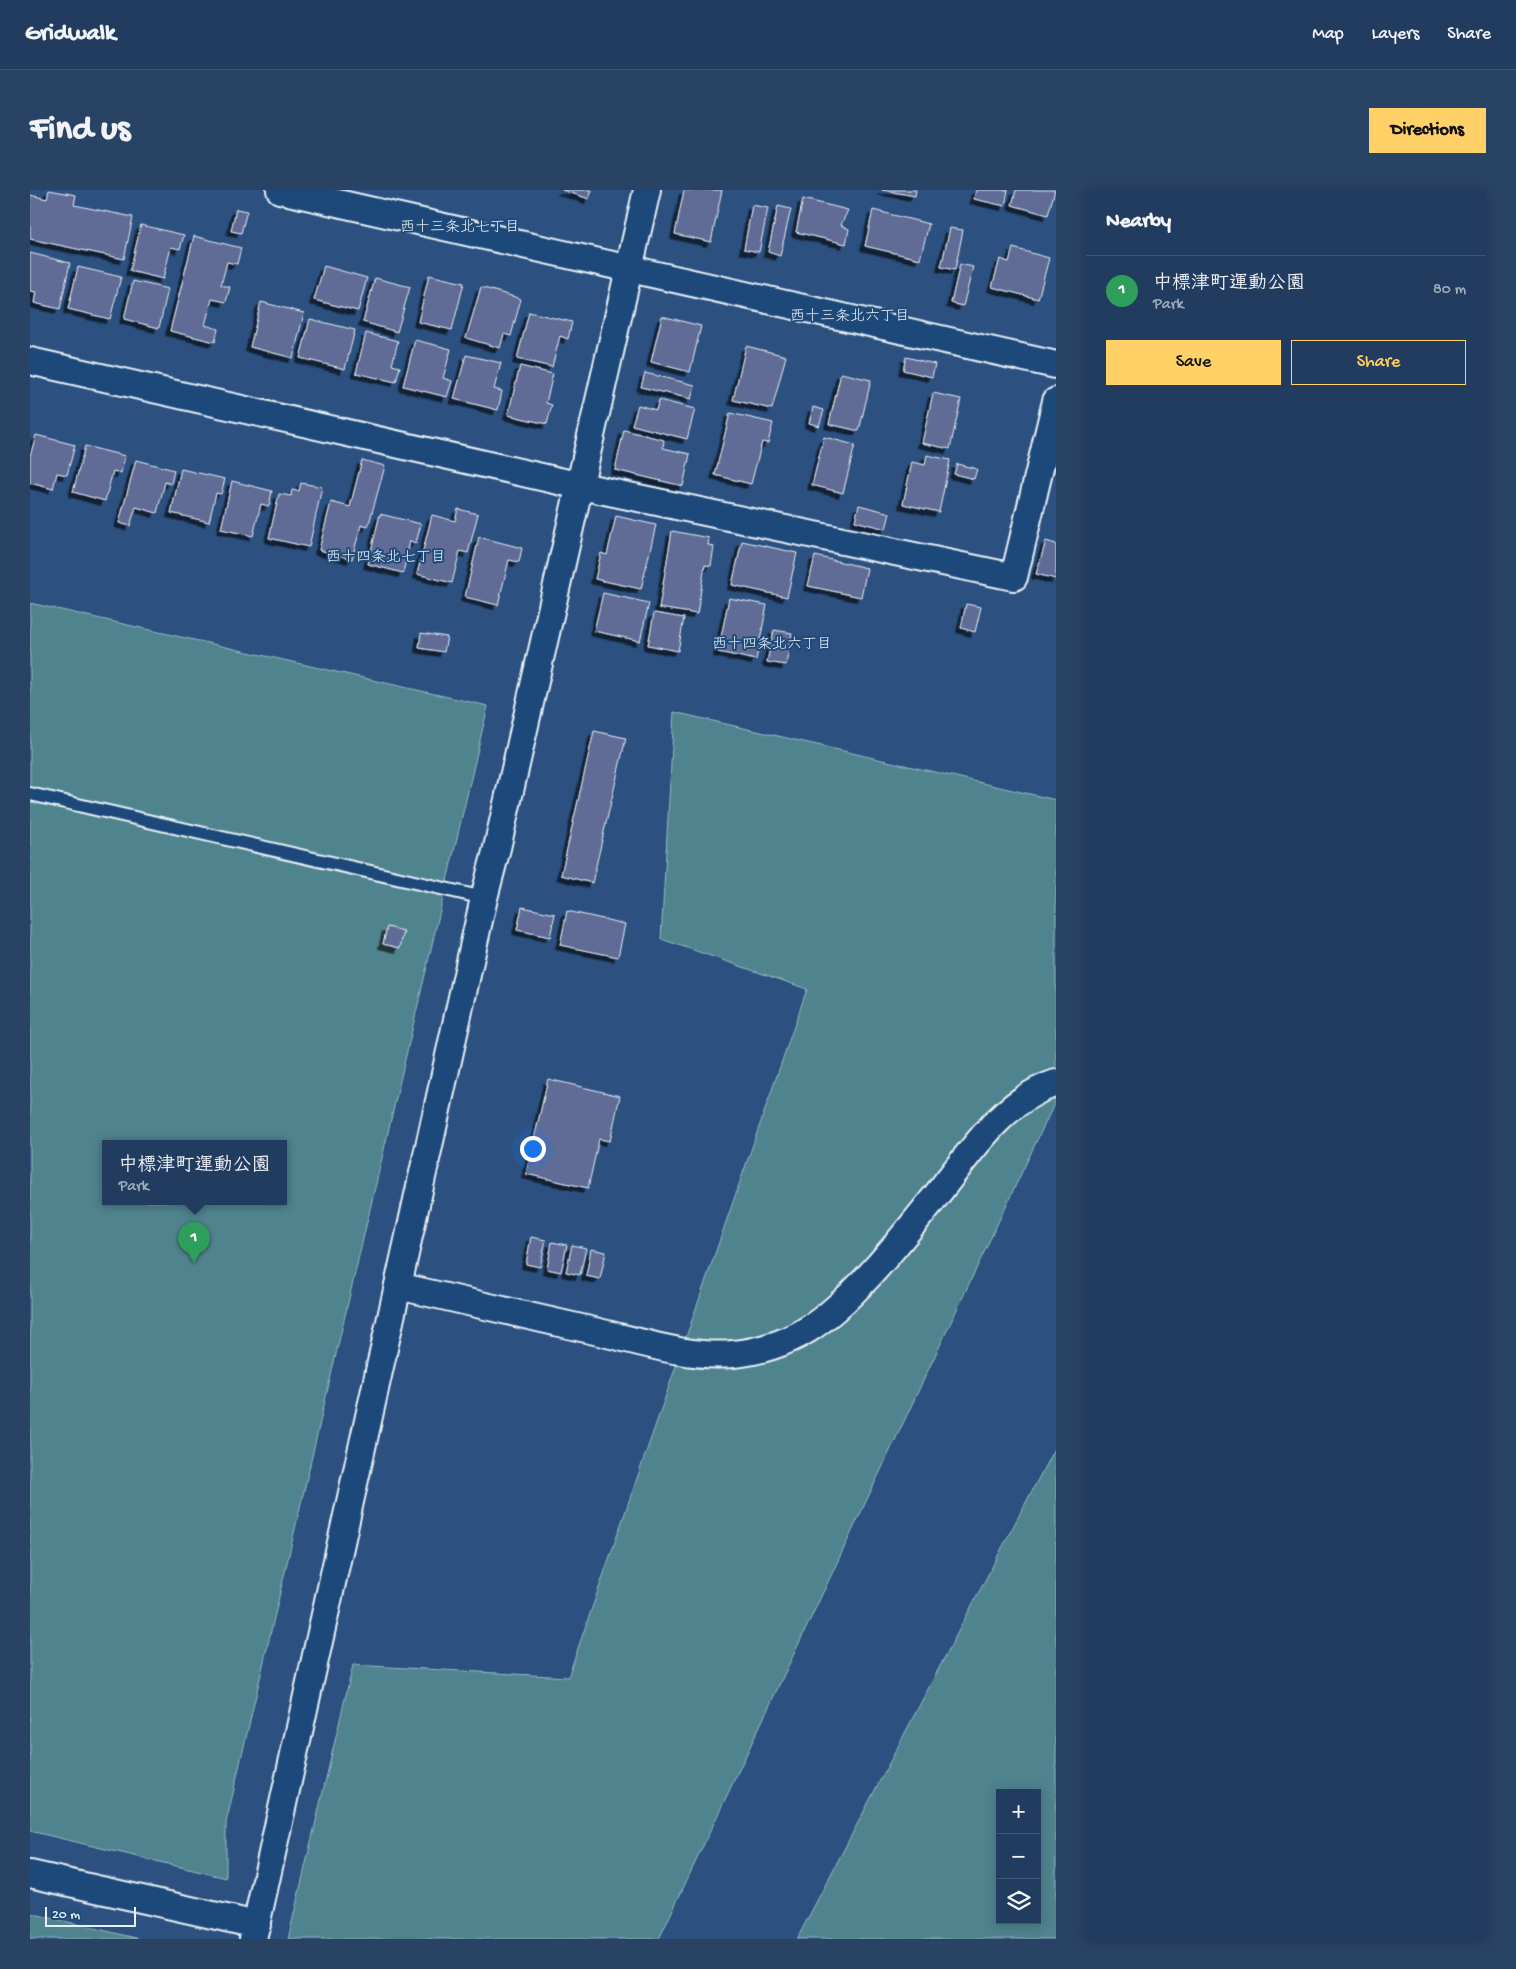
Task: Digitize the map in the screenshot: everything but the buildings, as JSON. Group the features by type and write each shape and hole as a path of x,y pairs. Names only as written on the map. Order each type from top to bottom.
{"street":[{"path":"280,190 1056,365"},
{"path":"30,1874 255,1932 484,898 647,190"},
{"path":"30,361 580,486 1014,577 1056,401"},
{"path":"398,1286 678,1350 732,1354 751,1352 789,1339 808,1330 830,1312 866,1278 1001,1117 1032,1094 1056,1083"}],"lane":[{"path":"30,794 484,898"}],"green space":[{"path":"30,603 488,706 226,1823 226,1878 30,1831"},
{"path":"674,712 1056,800 1056,1100 659,1939 288,1939 353,1665 568,1677 807,989 661,939"},
{"path":"1056,1445 1056,1939 797,1939"},
{"path":"30,1913 140,1939 30,1939"}],"place":[{"name":"中標津町運動公園","path":"194,1263"}],"district":[{"name":"西十三条北七丁目","path":"460,226"},
{"name":"西十三条北六丁目","path":"850,315"},
{"name":"西十四条北七丁目","path":"386,556"},
{"name":"西十四条北六丁目","path":"772,643"}]}
